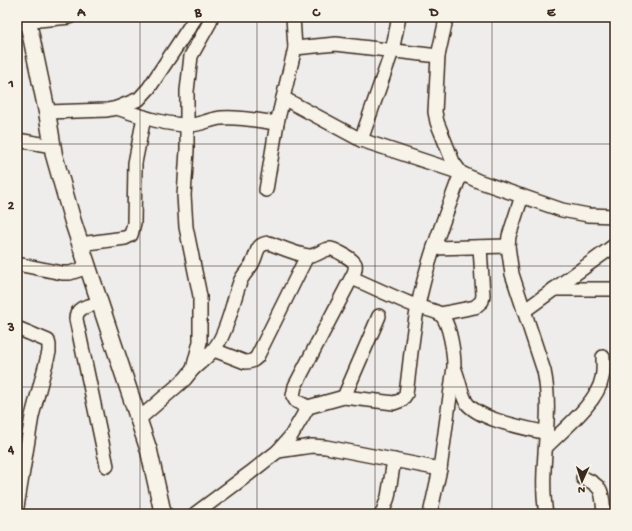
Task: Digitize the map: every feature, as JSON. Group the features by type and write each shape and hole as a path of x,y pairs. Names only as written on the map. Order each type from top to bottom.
{"street":[{"path":"70,17 28,19 53,146 80,244 150,451 163,514"},
{"path":"47,112 107,110 117,108 139,99 150,88 196,17"},
{"path":"193,369 200,342 200,296 186,227 184,195 187,91 191,56 210,22 211,17"},
{"path":"266,190 277,123 295,48 293,17"},
{"path":"361,140 392,51 399,17"},
{"path":"444,17 445,24 438,56 434,112 453,162 461,173"},
{"path":"295,48 336,44 438,56"},
{"path":"283,98 361,140 461,173 478,181 562,210 588,215 615,216"},
{"path":"117,108 144,117 169,123 187,125 221,118 277,123"},
{"path":"80,244 125,238 131,235 134,223 135,163 144,117"},
{"path":"17,140 53,146"},
{"path":"139,419 185,379 193,369 214,350 226,327 240,281 253,262 259,247 263,244 269,243 307,256 319,254 325,250 336,250 355,263 356,268 295,386 293,396 296,401 308,406 344,397 394,403 402,400 406,394 418,307 434,248 461,173"},
{"path":"522,196 509,236 508,246 512,274 544,371 547,385 548,405 544,493 546,514"},
{"path":"524,311 615,245"},
{"path":"434,248 508,246"},
{"path":"352,278 418,307 440,314 475,307 482,301 483,295 480,247"},
{"path":"214,350 245,362 254,361 307,256"},
{"path":"17,264 62,273 70,273 88,267"},
{"path":"554,289 615,289"},
{"path":"100,303 78,310 76,319 107,466"},
{"path":"430,514 440,469 454,367 454,355 451,338 440,314"},
{"path":"344,397 378,316"},
{"path":"17,328 48,341 49,352 32,416 17,506"},
{"path":"546,447 592,400 599,388 602,378 604,357"},
{"path":"454,367 466,402 473,410 484,416 547,433"},
{"path":"195,514 250,474 278,450 291,436 308,406"},
{"path":"278,450 326,446 440,469"},
{"path":"382,514 388,497 394,460"},
{"path":"583,478 594,482 598,486 602,494 604,514"},
{"path":"17,511 21,514"}]}
